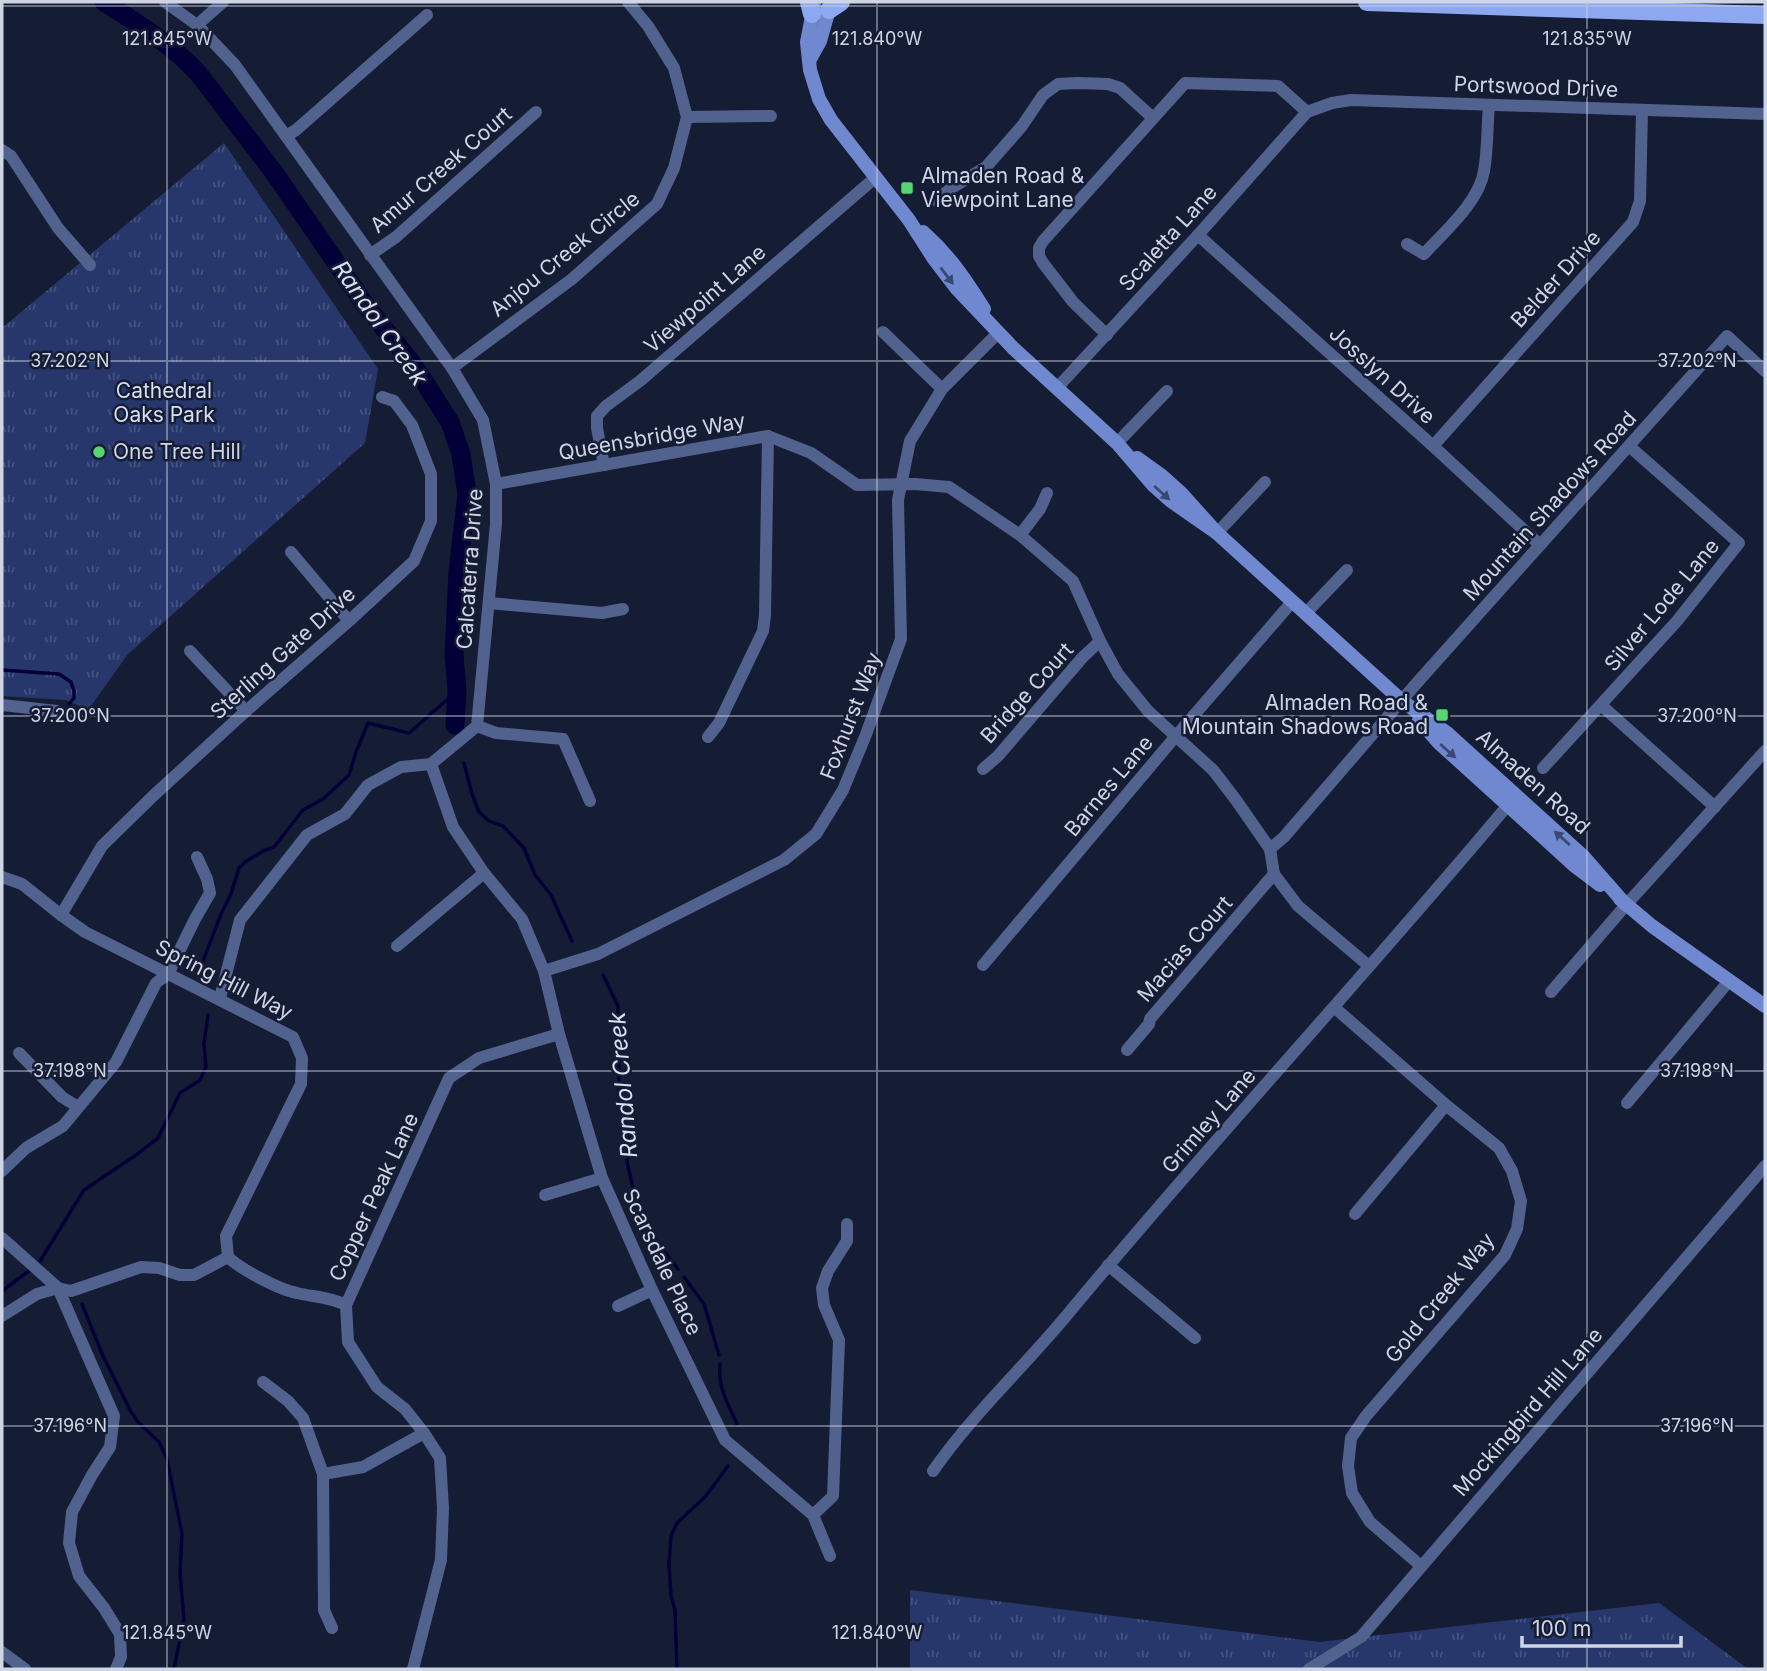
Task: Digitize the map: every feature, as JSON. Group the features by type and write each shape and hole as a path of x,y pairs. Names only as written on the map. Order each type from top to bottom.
{"main road":[{"path":"1367,2 1765,15"}],"street":[{"name":"Calcaterra Drive","path":"165,2 197,25 235,65 452,368 483,420 496,484 496,524 477,726"},
{"path":"197,25 223,2"},
{"name":"Anjou Creek Circle","path":"452,368 572,279 657,204 674,168 687,117 674,68 648,26 628,2"},
{"name":"Almaden Road","path":"823,5 820,41 810,59 813,84 819,99 831,120 909,219 957,289 1013,348 1117,443 1181,493 1217,533 1402,701 1438,742 1511,801 1576,867 1652,926 1765,1006"},
{"path":"286,136 427,15"},
{"path":"1107,335 1073,302 1043,263 1039,248 1153,118 1185,83 1278,86 1307,112"},
{"path":"936,200 986,167 1022,126 1042,95 1058,84 1108,84 1120,88 1153,118"},
{"name":"Portswood Drive","path":"1307,112 1332,103 1351,100 1765,114"},
{"path":"1407,244 1424,254 1468,205 1477,191 1484,172 1489,105"},
{"name":"Belder Drive","path":"1433,446 1633,222 1640,201 1642,110"},
{"name":"Scaletta Lane","path":"1057,388 1307,112"},
{"name":"Amur Creek Court","path":"370,255 396,237 536,113"},
{"path":"687,117 771,116"},
{"path":"2,150 12,156 58,228 90,265"},
{"name":"Viewpoint Lane","path":"604,465 597,416 606,406 640,381 876,177"},
{"name":"Josslyn Drive","path":"1198,235 1539,545"},
{"path":"884,332 942,389"},
{"name":"Foxhurst Way","path":"544,971 598,954 783,860 816,834 843,790 901,639 898,500 911,441 942,389 999,332"},
{"name":"Mountain Shadows Road","path":"1270,849 1284,837 1539,545 1727,337 1765,371"},
{"path":"1117,443 1167,391"},
{"name":"Sterling Gate Drive","path":"61,915 102,846 246,710 414,561 431,521 431,474 412,425 394,401 382,397"},
{"path":"708,737 719,723 763,631 768,436"},
{"name":"Queensbridge Way","path":"496,484 768,436 811,453 857,485 948,487 1020,535 1073,581 1118,674 1148,711 1213,770 1270,849 1274,874 1298,906 1369,966"},
{"name":"Silver Lode Lane","path":"1543,768 1677,621 1739,544 1629,446"},
{"path":"1217,533 1265,482"},
{"path":"1020,535 1040,509 1047,493"},
{"path":"291,552 349,621"},
{"path":"1305,614 1347,570"},
{"name":"Barnes Lane","path":"983,965 1292,602"},
{"path":"489,603 602,613 623,609"},
{"name":"Bridge Court","path":"983,769 998,756 1082,658 1100,641"},
{"path":"190,651 246,710"},
{"path":"2,705 57,710"},
{"path":"1601,705 1715,807"},
{"path":"220,998 240,920 307,835 345,814 368,785 401,767 431,764 477,726 496,733 563,739 590,801"},
{"path":"1551,992 1765,751"},
{"name":"Scarsdale Place","path":"431,764 453,827 484,873 522,919 544,971 559,1034 603,1178 652,1290 725,1440 813,1515"},
{"name":"Grimley Lane","path":"933,1471 947,1451 1335,1008 1511,801"},
{"path":"2,1171 26,1148 63,1126 116,1062 156,983 168,974 210,893 197,857"},
{"path":"397,946 484,873"},
{"name":"Macias Court","path":"1127,1050 1149,1024 1150,1019 1274,874"},
{"name":"Spring Hill Way","path":"2,877 22,884 85,932 293,1037 302,1058 301,1084 226,1236 228,1257"},
{"path":"1627,1103 1729,981"},
{"name":"Gold Creek Way","path":"1335,1008 1499,1148 1512,1171 1521,1201 1517,1229 1505,1255 1366,1416 1351,1438 1348,1466 1352,1493 1370,1522 1421,1566"},
{"name":"Copper Peak Lane","path":"413,1669 441,1560 443,1521 440,1458 405,1409 377,1387 348,1342 346,1305 449,1079 479,1058 559,1034"},
{"path":"19,1053 62,1097 78,1107"},
{"path":"1355,1214 1446,1105"},
{"name":"Mockingbird Hill Lane","path":"1309,1669 1361,1637 1765,1166"},
{"path":"545,1195 603,1178"},
{"path":"830,1556 813,1515 833,1496 836,1444 839,1340 824,1305 822,1288 828,1271 847,1241 847,1224"},
{"path":"2,1238 58,1288 114,1416 110,1447 72,1512 69,1543 79,1576 120,1634 121,1657 116,1669"},
{"path":"2,1316 37,1294 58,1288 71,1291 141,1267 194,1275 228,1257 237,1267 295,1293 333,1298 346,1305"},
{"path":"1108,1265 1195,1338"},
{"path":"618,1306 652,1290"},
{"path":"263,1382 288,1401 303,1418 323,1474 324,1610 332,1628"},
{"path":"323,1474 363,1467 424,1433"},
{"path":"2,1652 25,1669"}],"green space":[{"name":"Cathedral Oaks Park","path":"224,143 378,369 365,443 128,654 88,710 66,700 2,696 2,328"},
{"path":"910,1590 1319,1642 1659,1603 1748,1669 910,1669"}],"waterway":[{"name":"Randol Creek","path":"104,2 165,43 198,73 273,171 364,303 414,366 450,422 461,454 467,494 458,572 454,655 457,691 455,725"},
{"path":"2,670 59,674 71,682 74,698 69,704"},
{"path":"200,969 239,868 263,851 274,847 303,810 323,799 349,775 368,723 409,733 457,691"},
{"name":"Randol Creek","path":"464,763 479,812 489,821 503,826 524,848 535,875 551,895 572,941"},
{"name":"Randol Creek","path":"603,975 618,1006 619,1090 630,1143 627,1162 634,1192 649,1223 652,1236 678,1269"},
{"path":"40,1261 84,1190 158,1138 180,1093 200,1080 206,1067 204,1044 208,1015"},
{"path":"2,1291 30,1270"},
{"name":"Randol Creek","path":"684,1277 704,1304 719,1355"},
{"path":"82,1304 103,1356 130,1410 138,1422 159,1442 167,1459 182,1534 180,1573 184,1619 174,1669"},
{"name":"Randol Creek","path":"720,1364 722,1388 737,1424"},
{"name":"Randol Creek","path":"677,1669 675,1610 671,1596 669,1564 671,1536 677,1523 705,1497 728,1466"}],"place":[{"name":"Almaden Road & Viewpoint Lane","path":"907,188"},
{"name":"One Tree Hill","path":"99,452"},
{"name":"Almaden Road & Mountain Shadows Road","path":"1442,715"}]}
